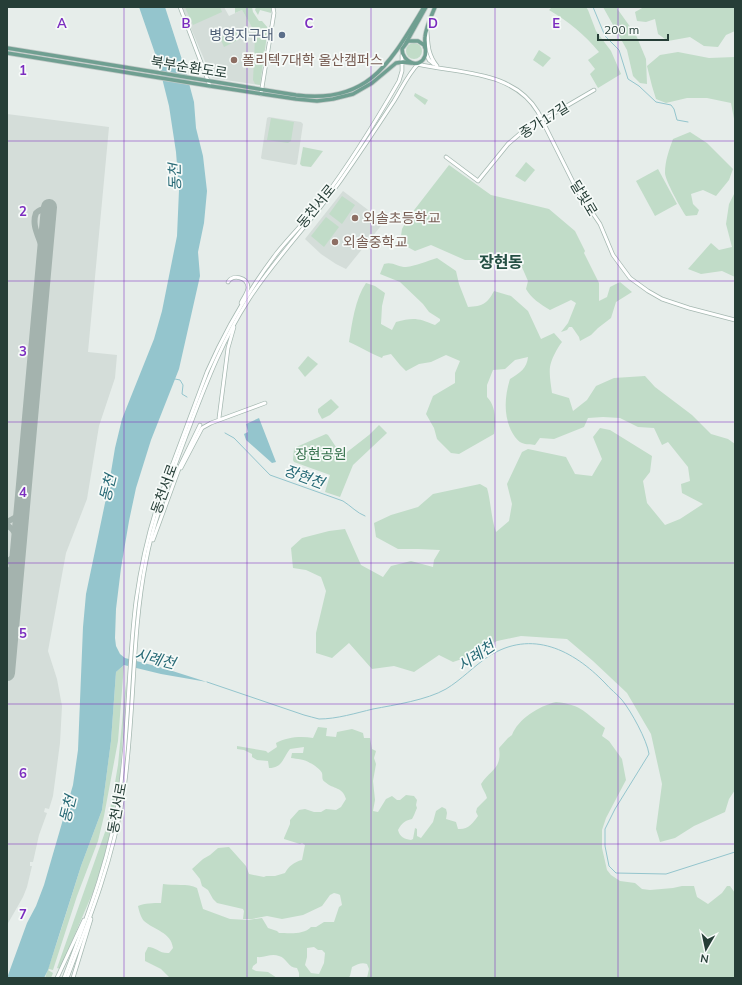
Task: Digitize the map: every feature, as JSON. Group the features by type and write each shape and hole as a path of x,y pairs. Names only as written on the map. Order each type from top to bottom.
{"main road":[{"path":"180,7 210,86"},
{"path":"262,92 274,13 273,7"},
{"name":"북부순환도로","path":"406,43 425,7"},
{"name":"북부순환도로","path":"7,48 210,86 262,92 324,96 351,90 369,80 384,67 396,53 425,7"},
{"path":"403,62 418,63 424,58 426,50 425,37 427,27 435,7"},
{"path":"427,27 428,50 432,60 437,66"},
{"path":"396,53 406,43 415,40 421,42 426,50"},
{"path":"406,43 402,53 405,59 411,63"},
{"name":"달빛로","path":"426,50 430,60 443,69"},
{"name":"북부순환도로","path":"7,53 208,81 308,101 324,101 340,98 367,87 392,66 399,62 403,62"},
{"name":"동천서로","path":"66,977 112,848 123,793 140,577 154,515 208,372 233,321 247,297 275,256 322,200 353,156 399,81 403,62 402,53"},
{"name":"달빛로","path":"418,63 486,76 507,83 519,90 530,100 542,120 577,190 600,224 613,255 630,278 648,292 662,299 735,320"},
{"name":"동천서로","path":"134,646 139,601 147,557 157,516 217,358 240,314 278,258 331,193 370,138 410,72 418,63"},
{"name":"종가17길","path":"446,157 478,181 508,144 522,132 594,90"},
{"path":"228,282 231,278 241,278 248,286 233,321"},
{"path":"219,418 229,344 240,314"},
{"path":"172,488 198,434 205,426 265,403"},
{"path":"147,557 180,466 200,425"},
{"path":"58,978 97,893"},
{"path":"73,978 97,893"}],"shaded area":[{"name":"폴리텍7대학 울산캠퍼스","path":"182,7 224,7 229,16 242,10 254,30 265,42 260,85 212,78"},
{"path":"7,114 109,127 88,352 117,355 115,378 99,426 87,499 66,553 48,651 57,679 62,706 60,743 53,796 49,809 45,808 44,812 47,813 39,835 33,862 30,862 30,866 32,866 27,887 7,925"},
{"path":"269,117 301,122 303,124 297,164 295,165 261,158 267,118"},
{"path":"343,191 384,222 346,269 321,254 305,239"}],"green space":[{"path":"185,7 220,7 222,12 193,25"},
{"path":"235,7 252,7 253,12 259,21 262,21 268,28 260,85 255,84 253,80 255,38 257,36 242,10 235,13"},
{"path":"256,7 271,7 271,13 260,10 258,15 255,10"},
{"path":"552,7 586,7 596,31 611,51 621,74 598,88 590,74 595,69 588,60 599,52 576,29 549,10"},
{"path":"603,7 616,7 636,35 646,59 647,84 640,83 633,76 627,50"},
{"path":"644,7 735,7 735,31 726,35 718,47 704,46 690,37 668,41 658,34 655,19 646,22 637,21 635,12"},
{"path":"236,31 240,39 224,47 220,38"},
{"path":"414,43 420,45 422,51 420,57 414,59 408,57 406,51 408,45"},
{"path":"539,50 551,58 543,67 533,60"},
{"path":"678,52 709,58 735,57 735,124 731,103 707,98 687,98 666,103 656,99 647,66 660,55"},
{"path":"415,93 428,100 425,105 414,96"},
{"path":"271,118 294,122 291,141 288,143 267,140"},
{"path":"690,132 707,143 733,169 729,180 716,196 703,190 691,194 693,204 699,210 697,215 686,216 668,182 665,169 673,139"},
{"path":"303,147 323,151 311,167 302,166 300,164"},
{"path":"526,162 535,170 525,182 515,176"},
{"path":"449,165 491,195 549,209 575,231 599,283 599,301 607,297 610,287 620,282 632,292 616,302 611,318 591,335 580,341 572,327 569,327 567,330 561,332 568,323 576,303 571,300 550,310 539,303 526,289 528,281 521,265 516,260 465,260 431,245 415,251 400,243 402,229 408,218"},
{"path":"658,169 677,204 655,216 636,181"},
{"path":"735,192 735,277 722,271 701,274 688,269 711,243 719,250 732,247 726,224 729,204"},
{"path":"342,196 355,205 342,224 329,214"},
{"path":"326,217 339,227 324,247 311,236"},
{"path":"437,258 456,271 459,284 468,307 484,304 494,291 511,296 528,311 541,339 554,333 562,342 554,354 550,367 552,393 569,398 573,411 587,400 596,386 614,378 645,376 655,387 692,415 711,434 728,439 735,444 735,790 729,799 725,812 694,826 675,838 660,842 656,829 662,784 651,734 627,693 567,639 521,636 497,641 468,657 453,662 439,655 414,672 394,666 372,669 349,643 332,658 316,653 316,633 326,591 321,577 306,570 293,568 291,548 302,538 329,531 345,529 361,565 383,577 391,566 411,561 433,567 434,560 440,550 398,549 376,537 374,523 391,515 418,507 433,494 480,484 487,488 496,532 509,521 512,504 507,484 522,452 528,449 566,457 575,474 592,476 602,459 593,437 600,428 610,430 652,456 650,472 643,481 647,503 665,525 680,519 703,504 682,493 681,484 690,481 688,467 668,442 662,445 654,428 638,427 620,418 588,418 584,427 554,439 540,438 535,445 521,443 515,437 508,423 506,401 510,379 522,370 528,357 515,360 505,369 493,370 487,385 487,397 494,409 495,414 494,434 459,454 451,453 437,439 434,428 426,414 433,396 455,383 455,373 460,361 446,355 431,362 419,364 406,371 391,354 383,356 382,358 349,342 359,296 366,283 375,286 385,293 382,306 381,324 392,330 396,322 407,319 425,321 435,325 440,321 440,319 429,312 423,304 400,282 380,274 384,264 387,263 406,267 418,265"},
{"path":"308,356 318,364 305,377 298,368"},
{"path":"331,399 339,407 330,415 322,419 318,409"},
{"name":"장현공원","path":"379,425 387,433 353,465 340,497 325,492 330,475 294,462 293,460 294,448 326,434 342,456 369,435"},
{"path":"124,665 118,741 98,841 77,896 53,970 48,970 53,973 51,978 45,978 81,866 102,810 111,741 116,672"},
{"path":"127,679 120,775 111,829 93,892 60,969 57,968 105,832 118,765"},
{"path":"556,702 565,703 583,710 605,728 602,736 609,741 622,759 626,780 606,818 602,830 602,848 607,870 611,875 620,881 635,883 642,889 650,890 694,886 697,897 708,904 722,893 727,886 730,886 735,893 735,978 367,978 369,969 367,964 363,963 352,967 348,978 299,978 297,968 294,968 282,957 273,955 257,957 257,963 252,969 256,971 268,972 277,978 170,978 161,969 145,961 145,953 148,947 166,953 169,953 173,948 172,943 166,935 144,921 138,906 161,903 163,884 193,886 197,888 203,909 230,919 248,920 262,918 268,928 279,933 300,932 308,930 311,927 316,927 324,922 334,922 339,907 342,905 340,895 334,893 330,895 322,906 303,915 282,919 267,916 243,919 243,909 217,903 208,890 202,886 200,879 192,869 218,848 229,847 246,866 249,874 264,877 285,873 288,868 302,860 305,845 284,839 290,824 290,820 299,810 305,809 314,812 321,812 326,809 336,810 341,807 346,799 340,790 324,781 321,772 315,766 301,759 291,758 292,753 303,753 304,747 290,749 280,764 274,768 269,768 268,761 257,760 252,757 252,754 244,750 237,749 237,746 266,751 268,753 277,747 276,743 285,739 299,737 313,738 318,727 327,728 326,736 336,737 337,732 352,729 363,733 364,738 370,738 372,749 376,751 374,758 376,764 373,781 375,800 373,811 378,812 386,799 392,796 397,800 400,800 406,795 414,796 417,800 417,808 413,817 404,823 398,830 403,837 411,840 413,839 415,828 417,829 417,836 421,838 433,822 436,811 442,807 446,809 446,819 456,822 458,829 465,828 472,823 478,816 476,812 477,808 487,798 481,784 497,765 499,760 499,748 512,735 524,719 536,710","holes":["314,947 318,950 322,950 325,953 324,963 319,974 311,973 305,965 307,948"]}],"water":[{"name":"동천","path":"139,7 165,7 194,102 196,128 203,156 207,191 204,223 198,252 200,276 179,369 151,440 136,488 121,568 116,609 115,638 116,646 120,654 125,658 207,682 161,674 124,665 116,672 111,741 102,810 81,866 48,970 44,978 7,978 27,923 36,906 44,885 73,785 78,750 83,627 86,594 122,419 154,339 162,311 177,236 179,190 176,152 169,106 158,62"},
{"path":"259,418 276,462 272,463 246,440 244,434 248,432 246,424"}],"waterway":[{"path":"593,7 605,36 619,50 628,79 639,86 656,102 671,105 674,109 677,120 688,122"},
{"name":"장현천","path":"175,379 180,380 183,385 182,394 187,397"},
{"name":"장현천","path":"225,433 234,438 270,475 343,501 365,516"},
{"name":"시례천","path":"207,682 304,715 319,719 326,719 410,702 438,693 452,685 489,656 505,648 521,644 536,644 551,647 566,653 593,671 620,698 634,718 648,748 649,754 615,809 605,829 605,846 609,866 616,873 666,874 735,852"}],"taxiway":[{"path":"44,259 35,225 36,213 43,209 48,210 53,217 46,241"},
{"path":"7,522 16,517 22,506"},
{"path":"7,525 15,533 18,544 15,554 7,562"},
{"path":"7,570 12,576 15,587"}],"runway":[{"path":"7,673 49,207"}],"place":[{"name":"병영지구대","path":"282,35"},
{"name":"폴리텍7대학 울산캠퍼스","path":"234,60"},
{"name":"외솔초등학교","path":"355,218"},
{"name":"외솔중학교","path":"335,242"}],"district":[{"name":"장현동","path":"501,262"}]}
